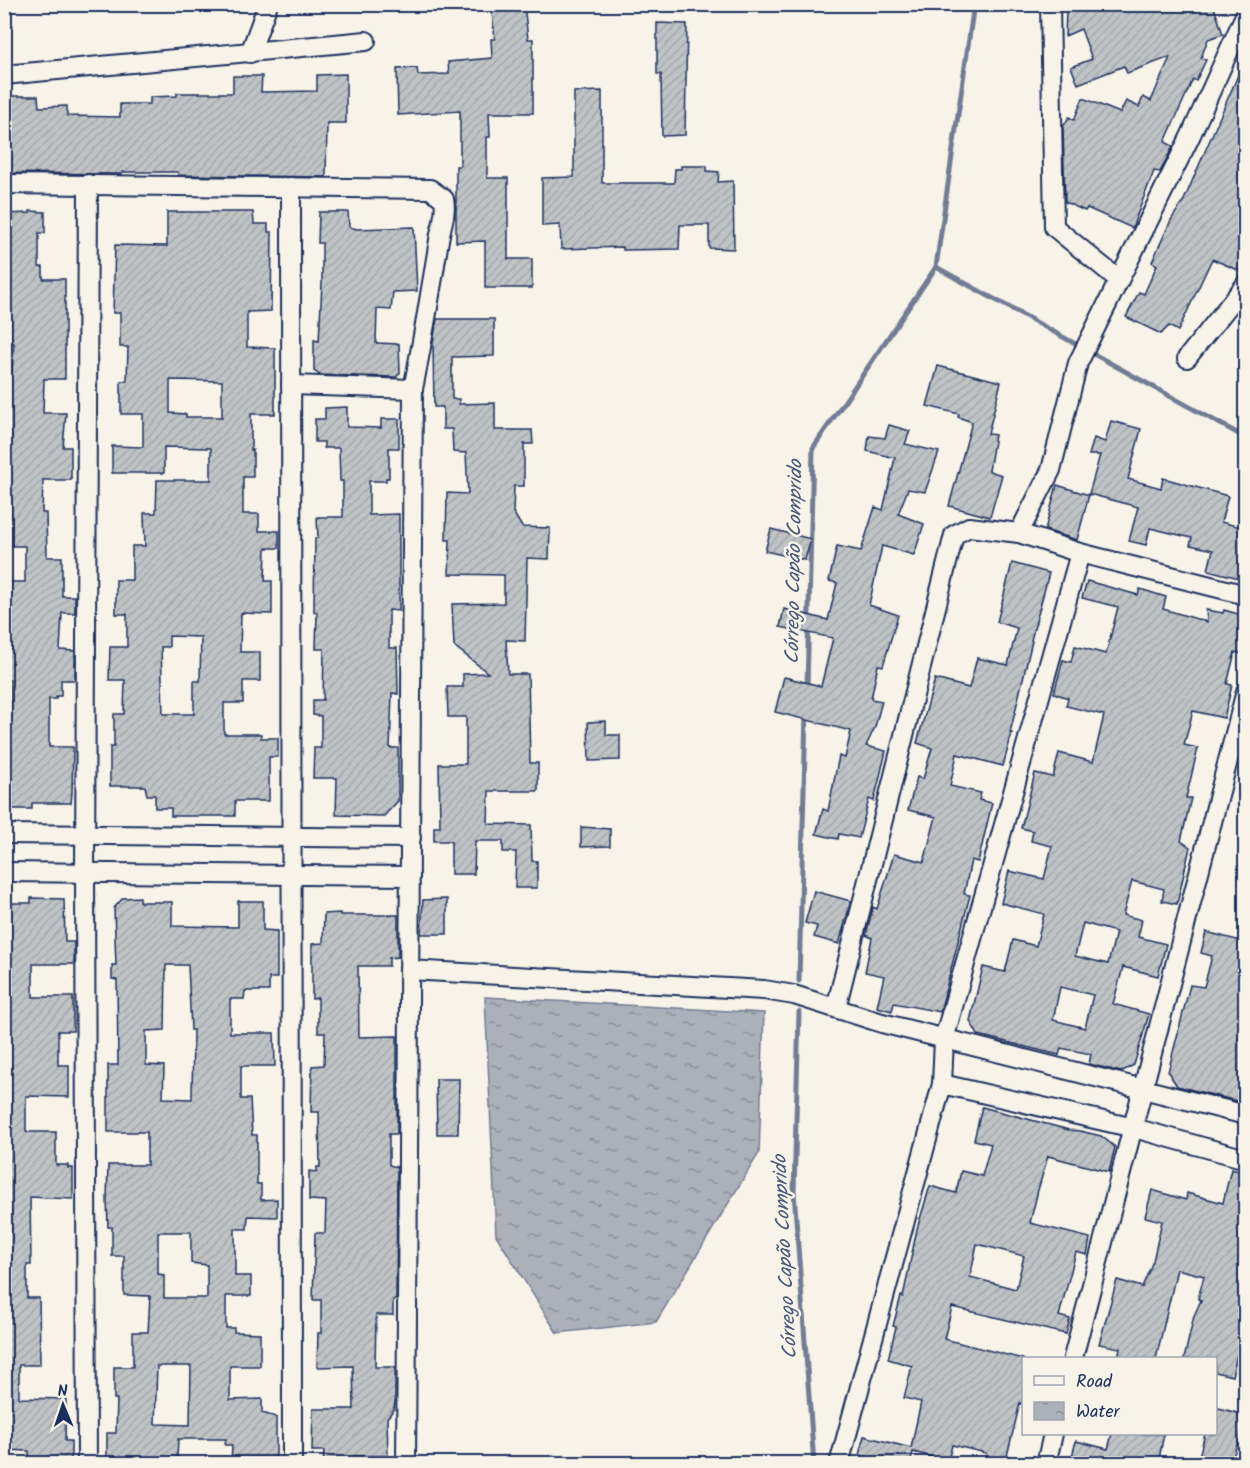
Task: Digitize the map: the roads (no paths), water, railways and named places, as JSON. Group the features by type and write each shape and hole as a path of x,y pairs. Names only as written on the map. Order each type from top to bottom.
{"street":[{"path":"250,53 268,4"},
{"path":"1050,4 1054,227 1119,280"},
{"path":"1019,533 1051,470 1078,363 1190,137 1245,13"},
{"path":"4,75 366,41"},
{"path":"4,184 430,189 444,199 446,208 439,237 429,310 414,389 406,1464"},
{"path":"87,1464 85,835 88,184"},
{"path":"291,187 292,1464"},
{"path":"1187,358 1245,284"},
{"path":"291,385 414,389"},
{"path":"836,1008 954,535 969,528 1019,533 1080,553 1245,595"},
{"path":"839,1464 942,1084 944,1039 1080,553"},
{"path":"1074,1357 1245,691"},
{"path":"4,834 411,838"},
{"path":"4,872 410,876"},
{"path":"409,970 764,990 794,995 882,1023 1245,1115"},
{"path":"942,1084 1134,1128 1245,1159"},
{"path":"1046,1464 1053,1435"}],"water":[{"path":"485,997 764,1013 759,1153 656,1322 557,1333 496,1235"}],"waterway":[{"name":"Córrego Capão Comprido","path":"807,688 813,448 936,267 974,4"},
{"path":"936,267 1246,438"},
{"name":"Córrego Capão Comprido","path":"799,981 806,712"},
{"name":"Córrego Capão Comprido","path":"799,1012 794,1192 814,1464"}]}
